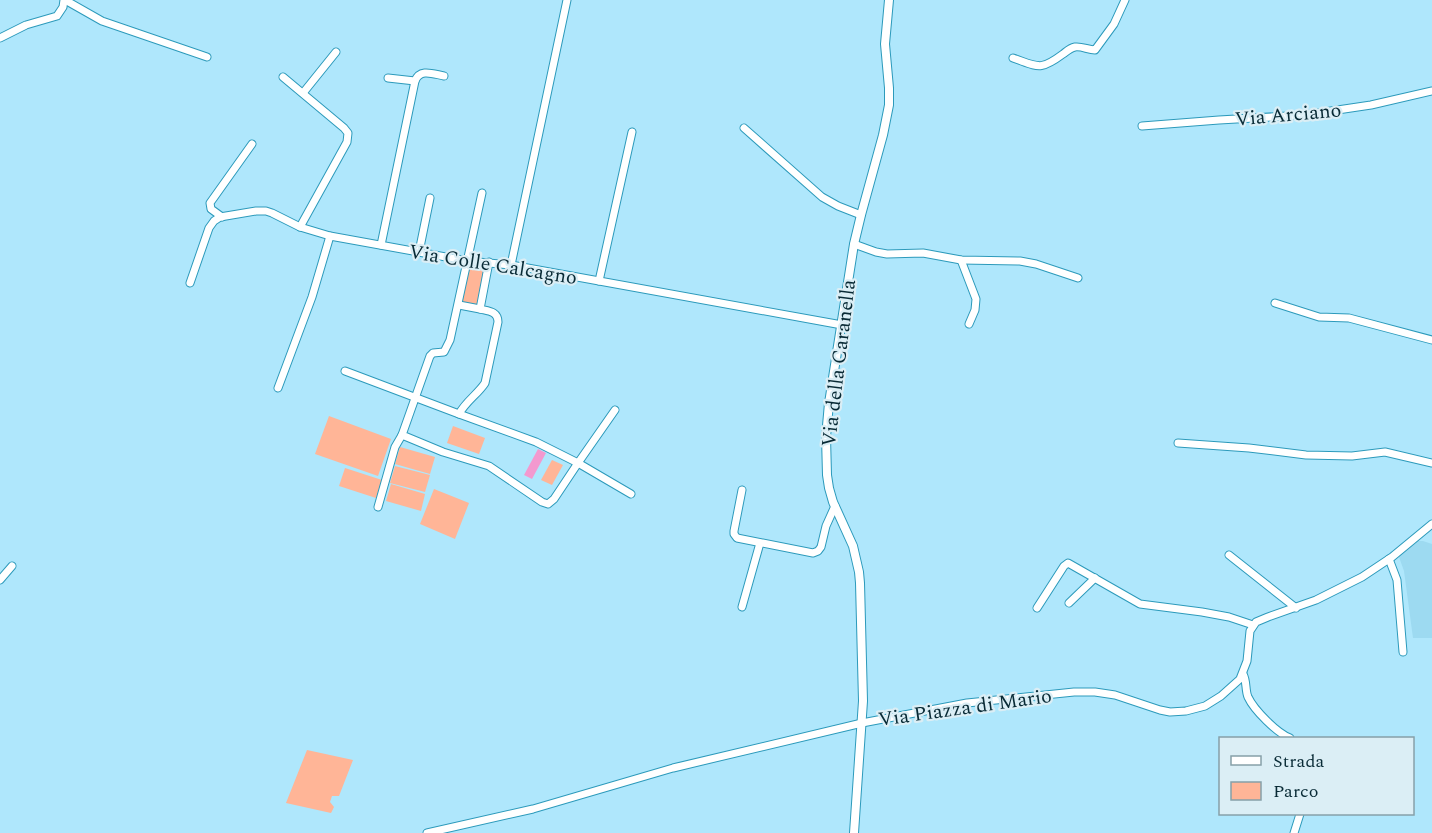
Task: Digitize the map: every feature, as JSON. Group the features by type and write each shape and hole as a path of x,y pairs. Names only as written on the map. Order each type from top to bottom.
{"main road":[{"name":"Via della Caranella","path":"854,833 863,690 859,572 851,541 835,506 827,480 826,437 829,403 854,244 889,105 885,44 889,0"}],"street":[{"path":"0,38 26,25 57,16 63,9 65,0 102,21 207,57"},
{"path":"511,265 567,0"},
{"path":"1013,58 1041,67 1073,48 1095,50 1114,24 1125,0"},
{"path":"303,93 336,52"},
{"path":"381,245 416,81 422,73 444,76"},
{"path":"283,77 344,128 348,138 300,227"},
{"path":"388,78 416,81"},
{"name":"Via Arciano","path":"1142,126 1300,116 1366,106 1432,91"},
{"path":"744,128 822,196 837,206 861,215"},
{"path":"599,281 632,132"},
{"path":"190,283 210,226 222,217 211,209 210,203 252,144"},
{"path":"378,507 395,447 402,435 430,356 434,353 442,353 447,348 459,305 482,193"},
{"path":"418,252 430,198"},
{"name":"Via Colle Calcagno","path":"222,217 266,211 300,227 330,236 468,261 511,265 842,325"},
{"path":"278,387 312,297 330,236"},
{"path":"854,244 882,254 923,253 961,260 1024,262 1078,278"},
{"path":"961,260 976,299 975,310 969,324"},
{"path":"480,309 489,262"},
{"path":"1275,303 1320,317 1349,318 1432,340"},
{"path":"459,305 495,313 498,322 485,383 465,404 459,414"},
{"path":"345,371 536,442 579,463 631,494"},
{"path":"402,435 443,452 489,466 547,504 553,501 615,410"},
{"path":"1178,442 1306,455 1352,456 1383,452 1432,464"},
{"path":"742,490 735,536 739,539 816,553 821,547 826,526 835,506"},
{"path":"1288,737 1275,730 1250,701 1247,692 1243,674 1253,625 1265,618 1336,591 1370,572 1432,524"},
{"path":"742,607 760,543"},
{"path":"1229,555 1296,608"},
{"path":"1389,559 1397,580 1403,652"},
{"path":"1037,608 1067,564 1143,605 1202,612 1253,625"},
{"path":"0,580 12,566"},
{"path":"1070,603 1095,579"},
{"name":"Via Piazza di Mario","path":"427,833 533,809 680,766 862,723 967,703 1078,692 1111,694 1163,711 1186,711 1205,706 1218,699 1237,683 1243,674"},
{"path":"1294,833 1299,815"}],"shaded area":[{"path":"538,449 546,453 532,479 524,475"},
{"path":"1417,541 1432,544 1432,638 1413,638 1404,571 1399,557"}],"green space":[{"path":"469,266 485,270 478,307 461,304"},
{"path":"329,416 391,439 378,476 315,454"},
{"path":"453,426 485,438 479,454 447,443"},
{"path":"400,447 435,457 430,474 395,464"},
{"path":"552,460 563,465 552,485 541,480"},
{"path":"395,466 430,475 425,492 390,483"},
{"path":"345,468 382,480 376,498 339,486"},
{"path":"391,484 425,494 421,511 386,501"},
{"path":"434,489 469,503 455,539 420,524"},
{"path":"307,750 353,760 339,796 332,796 330,802 334,807 331,813 286,803"}]}
